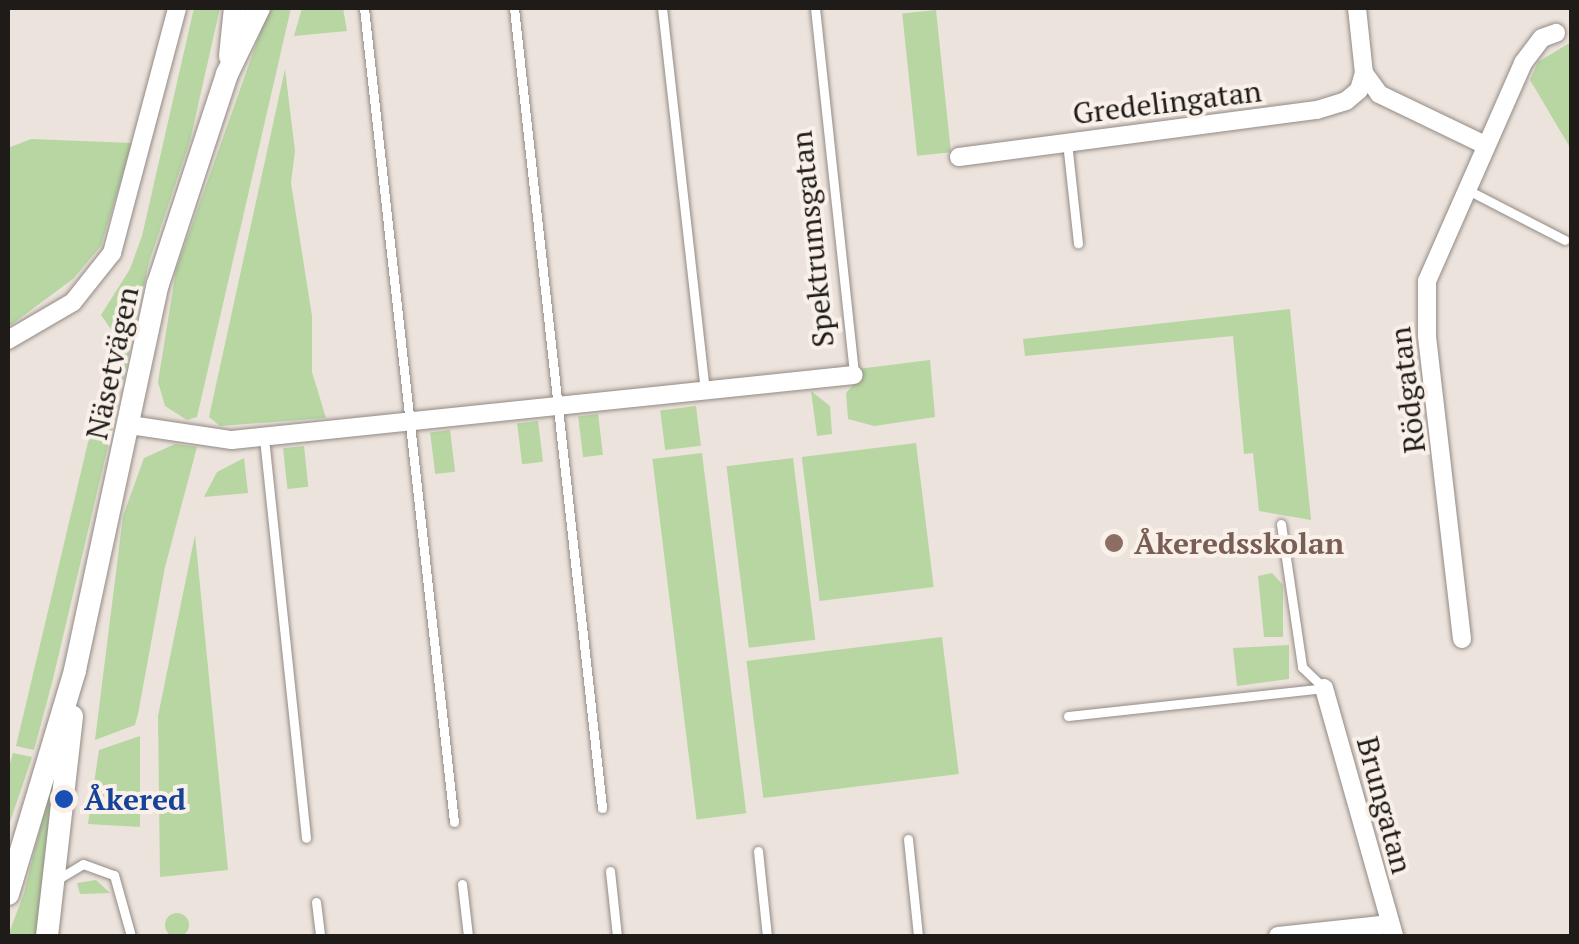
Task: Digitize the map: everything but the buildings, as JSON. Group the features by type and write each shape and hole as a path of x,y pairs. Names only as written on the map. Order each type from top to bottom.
{"street":[{"path":"8,340 73,302 112,253 177,8"},
{"name":"Näsetvägen","path":"227,74 236,8"},
{"name":"Näsetvägen","path":"8,894 75,670 158,284 227,74 259,8"},
{"path":"1357,8 1364,73 1379,94 1485,144"},
{"name":"Rödgatan","path":"1462,640 1425,304 1433,258 1533,46 1564,33"},
{"name":"Gredelingatan","path":"959,157 1332,107 1359,90 1364,73"},
{"name":"Spektrumsgatan","path":"130,425 203,440 264,437 854,375"},
{"name":"Näsetvägen","path":"48,936 75,670"},
{"name":"Brungatan","path":"1324,688 1392,930"},
{"path":"1278,936 1392,930"}],"lane":[{"path":"364,8 454,822"},
{"path":"514,8 602,808"},
{"path":"662,8 705,391"},
{"name":"Spektrumsgatan","path":"815,8 854,375"},
{"path":"1067,142 1078,243"},
{"path":"1465,188 1565,240"},
{"path":"264,437 306,838"},
{"path":"1281,524 1302,667 1324,688"},
{"path":"1068,716 1324,688"},
{"path":"908,839 918,936"},
{"path":"758,851 767,936"},
{"path":"53,890 76,865 107,869 120,882 131,936"},
{"path":"610,871 617,936"},
{"path":"462,884 468,936"},
{"path":"316,902 320,936"}],"green space":[{"path":"194,8 220,8 190,141 149,262 121,390 116,389 118,339 101,315 130,269 142,236"},
{"path":"269,8 291,8 197,417 187,420 165,406 158,382 176,270"},
{"path":"302,8 343,8 347,31 294,36"},
{"path":"936,10 951,152 917,156 902,14"},
{"path":"1572,42 1571,149 1530,80 1538,62"},
{"path":"285,69 295,151 291,183 312,316 312,372 326,418 220,426 209,417"},
{"path":"31,139 132,143 101,246 73,279 8,327 8,148"},
{"path":"1290,309 1311,520 1259,511 1253,453 1244,454 1233,336 1025,356 1023,339"},
{"path":"108,358 107,400 118,404 34,750 16,746"},
{"path":"930,360 935,417 874,426 848,419 846,393 858,380 858,369"},
{"path":"811,391 830,406 832,434 817,436"},
{"path":"696,406 701,446 665,450 660,410"},
{"path":"598,414 603,455 583,457 578,416"},
{"path":"538,421 543,462 522,464 517,424"},
{"path":"450,430 455,472 435,474 430,432"},
{"path":"916,443 934,587 820,601 802,457"},
{"path":"175,444 197,447 165,567 138,714 135,725 95,740 123,516 144,458"},
{"path":"304,446 308,487 287,489 283,448"},
{"path":"702,453 746,813 697,819 652,459"},
{"path":"244,458 248,493 204,497 217,472"},
{"path":"793,458 815,640 749,648 726,466"},
{"path":"195,535 228,870 160,877 158,716"},
{"path":"1272,573 1283,585 1283,637 1264,637 1258,576"},
{"path":"942,637 959,774 763,798 746,661"},
{"path":"1289,645 1289,679 1237,686 1233,648"},
{"path":"140,736 140,827 88,824 99,750"},
{"path":"13,753 32,757 8,828 8,770"},
{"path":"57,760 40,936 8,936 24,893"},
{"path":"96,880 110,893 80,894 77,883"},
{"path":"177,913 189,925 177,937 165,925"}],"place":[{"name":"Åkeredsskolan","path":"1114,543"},
{"name":"Åkered","path":"64,799"}]}
